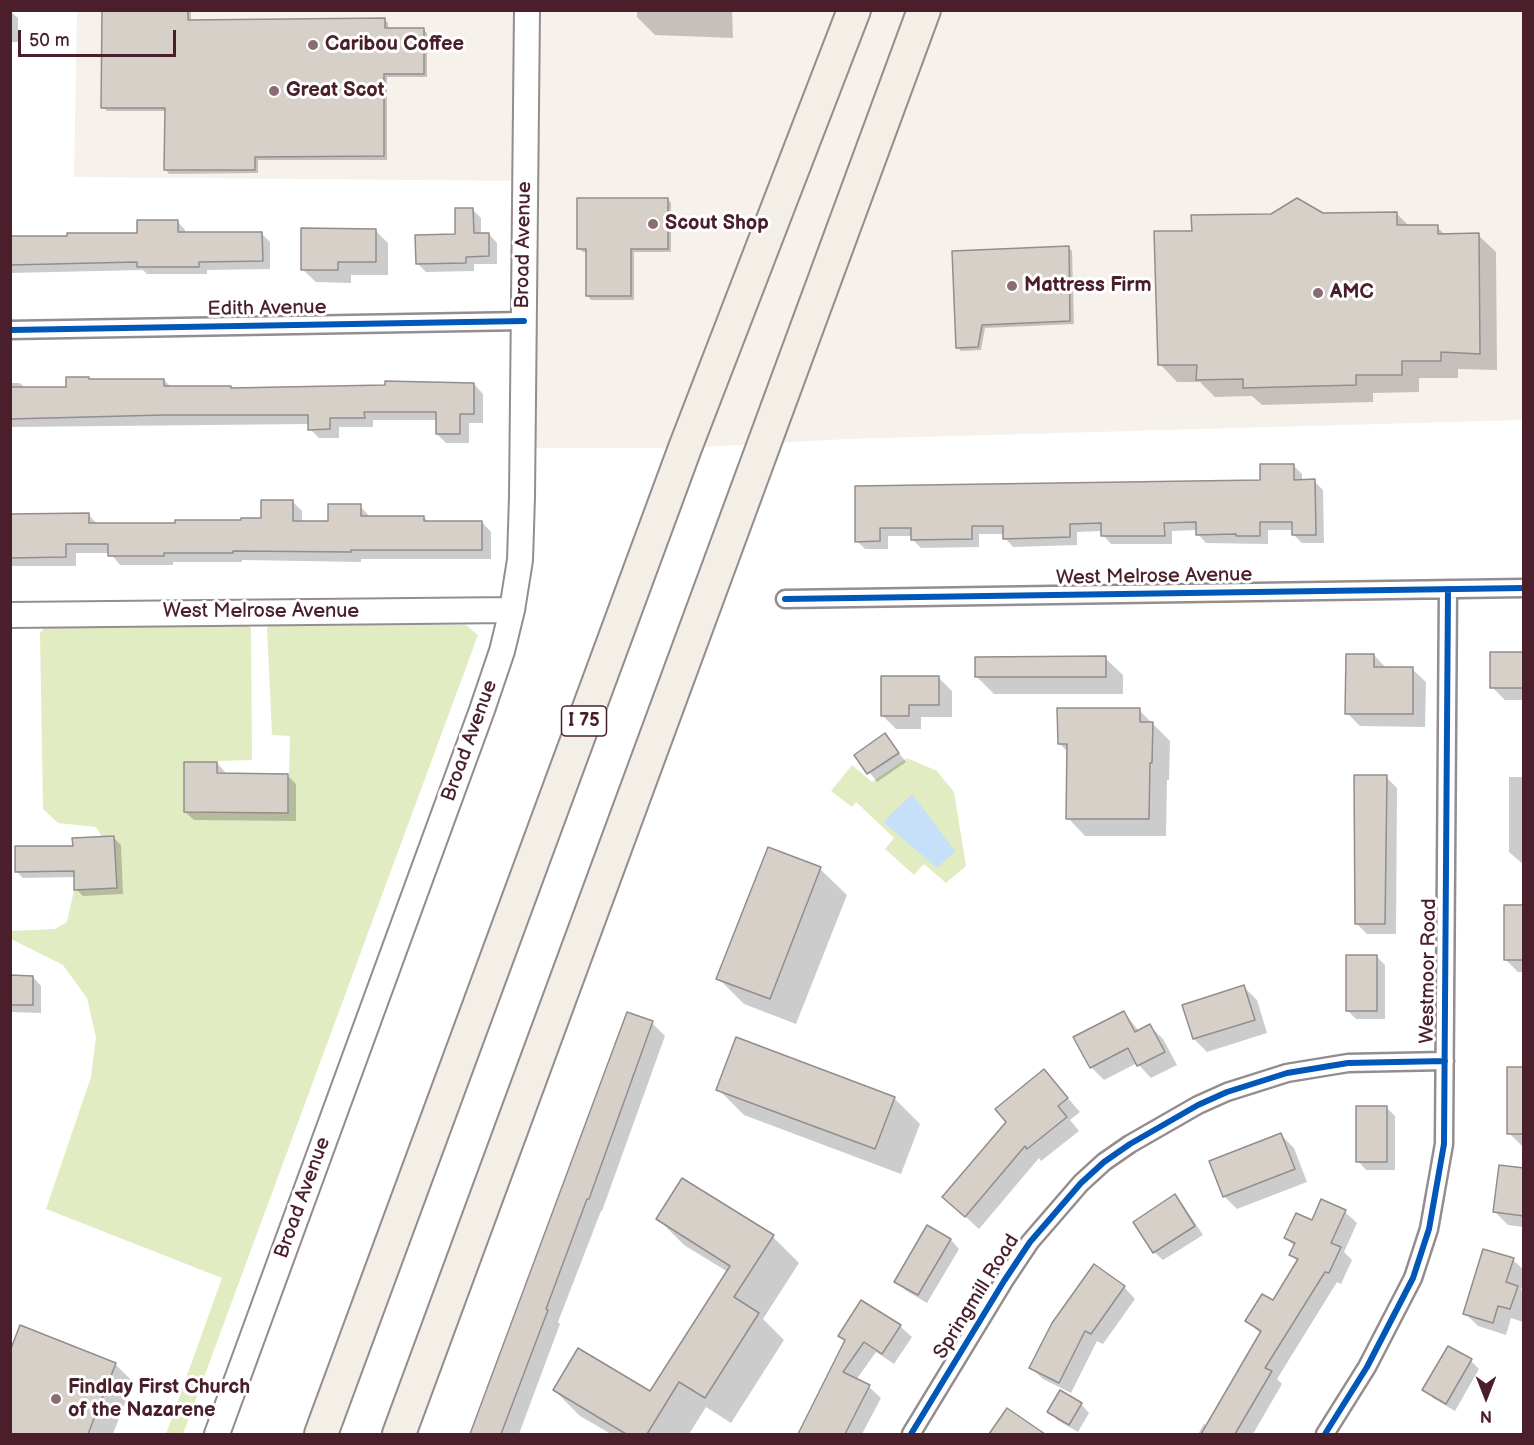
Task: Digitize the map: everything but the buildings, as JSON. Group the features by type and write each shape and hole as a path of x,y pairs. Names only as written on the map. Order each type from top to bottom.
{"highway":[{"name":"I 75","path":"321,1434 685,448 854,10"},
{"path":"399,1434 924,10"}],"main road":[{"name":"Broad Avenue","path":"217,1434 482,710 502,651 512,610 519,560 522,497 527,10"},
{"name":"West Melrose Avenue","path":"10,615 512,610"}],"street":[{"name":"Edith Avenue","path":"10,330 524,321"},
{"name":"West Melrose Avenue","path":"785,599 1524,588"},
{"name":"Westmoor Road","path":"1325,1434 1366,1367 1413,1278 1429,1229 1444,1144 1448,589"},
{"name":"Springmill Road","path":"911,1434 1030,1242 1081,1183 1104,1162 1130,1144 1198,1105 1227,1092 1287,1073 1348,1063 1445,1061"}],"shaded area":[{"path":"77,11 1523,11 1523,420 847,439 685,448 523,448 525,181 74,177"}],"green space":[{"path":"245,624 251,628 252,760 184,762 184,812 288,812 290,736 272,735 267,628 272,624 466,625 478,635 183,1434 166,1434 222,1278 46,1209 91,1077 96,1037 87,998 63,965 11,939 10,931 55,929 67,922 74,890 117,888 114,837 102,837 96,827 58,823 43,809 40,633 45,627"},
{"path":"907,758 937,771 954,792 966,866 946,883 924,864 914,875 885,849 894,838 856,802 852,807 831,791 852,765 872,782"}],"water":[{"path":"912,794 955,851 937,868 883,822"}],"cycle path":[{"path":"10,330 524,321"},
{"path":"785,599 1524,588"},
{"path":"1325,1434 1367,1367 1413,1278 1429,1229 1444,1144 1448,589"},
{"path":"911,1434 1030,1242 1081,1183 1104,1162 1130,1144 1198,1105 1227,1092 1287,1073 1348,1063 1445,1061"}],"place":[{"name":"Caribou Coffee","path":"313,45"},
{"name":"Great Scot","path":"274,91"},
{"name":"Scout Shop","path":"653,224"},
{"name":"Mattress Firm","path":"1012,286"},
{"name":"AMC","path":"1318,293"},
{"name":"Findlay First Church of the Nazarene","path":"56,1399"}]}
